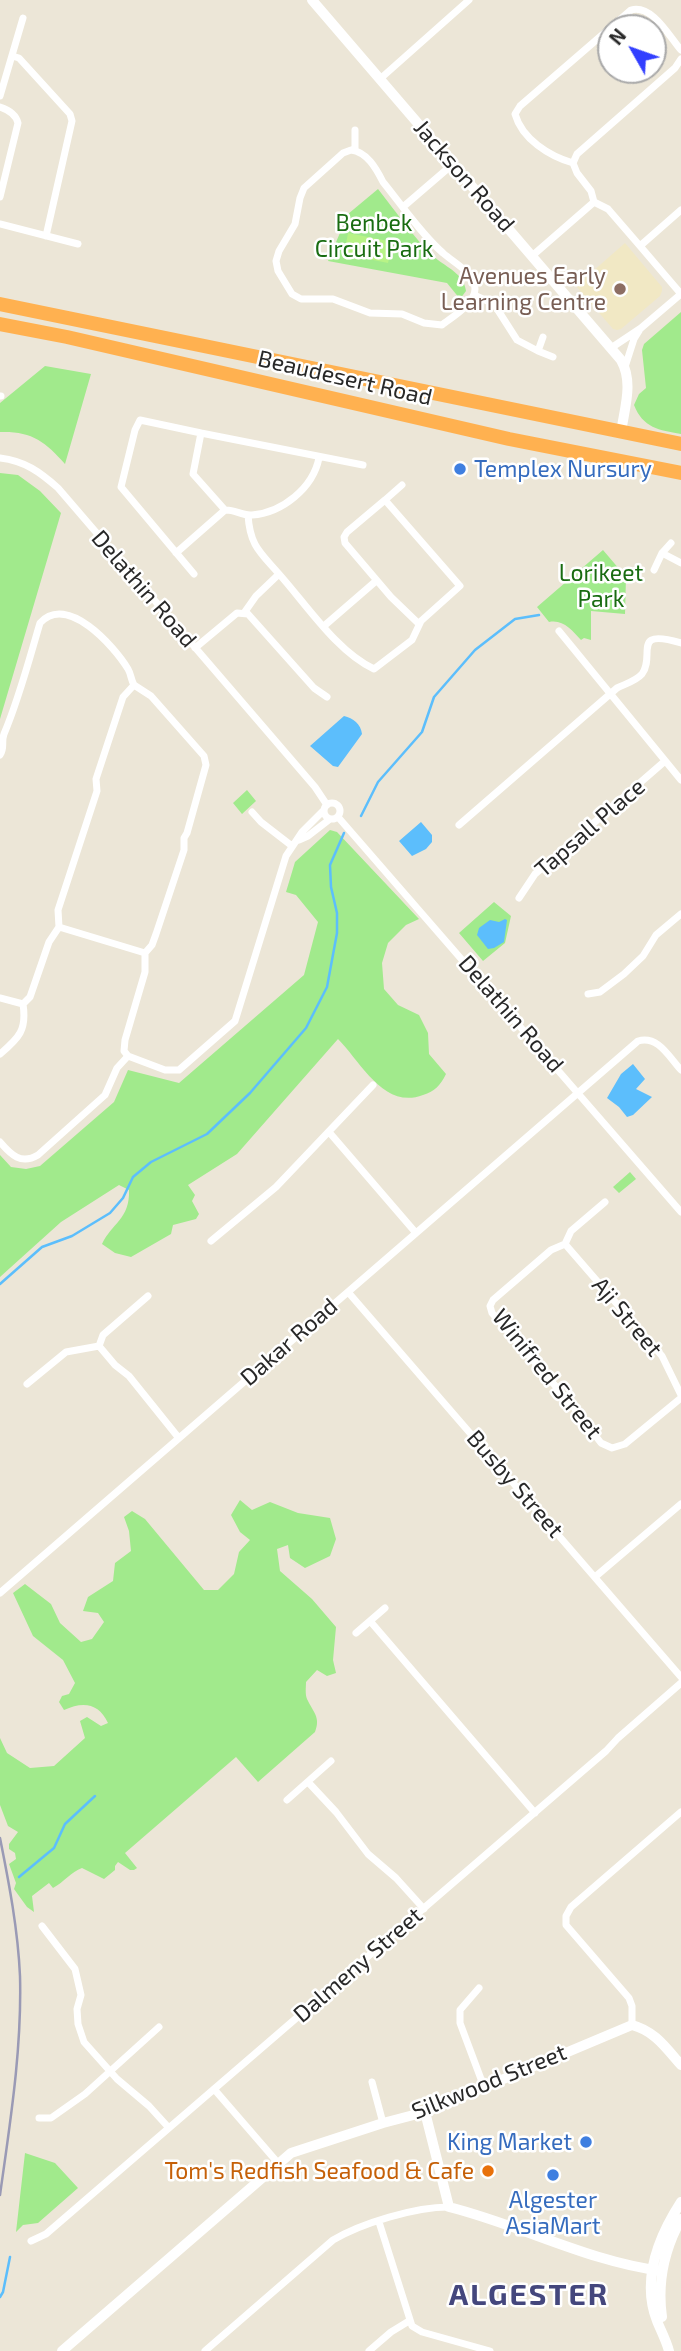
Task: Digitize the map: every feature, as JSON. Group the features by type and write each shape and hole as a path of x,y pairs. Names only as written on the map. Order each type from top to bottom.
{"highway":[{"name":"Beaudesert Road","path":"0,304 621,433 681,443"},
{"name":"Beaudesert Road","path":"0,324 509,439 681,473"}],"street":[{"name":"Jackson Road","path":"312,0 625,367"},
{"path":"380,79 468,0"},
{"path":"573,163 560,159 536,144 518,124 515,114 520,106 634,9 649,12 681,50"},
{"path":"0,96 23,18"},
{"path":"12,56 19,58 70,114 72,121 46,236"},
{"path":"611,348 641,328 681,294 608,209 594,202 591,191 573,163 578,153 675,68 681,59"},
{"path":"0,107 9,111 19,123 0,197"},
{"path":"355,131 355,150"},
{"path":"355,150 363,153 403,207 442,252 471,278 475,286 474,295 468,303 442,325 432,326 402,314 370,313 333,299 301,299 292,294 278,271 276,261 279,251 295,224 304,188 343,153 355,150"},
{"path":"403,207 453,164"},
{"path":"532,256 594,202"},
{"path":"640,246 681,210"},
{"path":"0,224 78,244"},
{"path":"474,295 494,304 517,340 553,357"},
{"path":"621,433 628,384 625,367 641,328"},
{"path":"537,351 543,337"},
{"path":"194,574 121,487 140,420 363,465"},
{"path":"201,433 193,474 225,510"},
{"name":"Delathin Road","path":"0,458 16,460 42,473 315,787 326,807"},
{"path":"176,553 225,510 248,516 283,507 313,476 319,458"},
{"path":"402,485 344,537 345,543 376,581 419,624"},
{"path":"248,516 249,535 254,545 347,651 374,669 412,640 419,624 460,586 385,500"},
{"path":"654,570 662,553 671,543"},
{"path":"662,553 681,564"},
{"path":"195,648 237,613 244,612 279,574"},
{"path":"324,626 376,581"},
{"path":"244,612 314,688 327,697"},
{"path":"0,755 4,750 3,736 40,623 50,615 60,614 89,624 129,670 134,685 151,696 204,756 206,765 195,810 184,838 184,850 152,945 145,953 145,972 125,1040 124,1051 143,1064 165,1070 179,1070 233,1025 283,866 295,843 311,822 326,807 334,803 339,807 340,811 334,818 295,843"},
{"path":"559,631 681,780"},
{"path":"459,824 617,688 638,678 647,663 646,648 650,642 663,638 681,643"},
{"path":"23,1004 30,997 48,942 59,927 58,910 97,791 96,779 123,697 134,685"},
{"name":"Tapsall Place","path":"519,898 535,874 665,761"},
{"path":"326,807 334,818"},
{"path":"252,812 261,822 295,843"},
{"name":"Delathin Road","path":"334,818 579,1093 681,1212"},
{"path":"588,994 600,992 624,974 643,956 656,935 681,914"},
{"path":"59,927 145,953"},
{"path":"0,998 23,1004"},
{"path":"0,1054 21,1032 25,1014 23,1004"},
{"name":"Dakar Road","path":"0,1593 638,1041 659,1044 681,1070"},
{"path":"0,1142 17,1158 27,1160 38,1155 105,1095 117,1068 128,1056"},
{"path":"211,1241 276,1187 373,1085"},
{"path":"329,1132 416,1233"},
{"path":"565,1244 572,1231 605,1202"},
{"name":"Aji Street","path":"565,1244 662,1356 681,1396"},
{"name":"Winifred Street","path":"565,1244 551,1250 493,1300 489,1306 492,1313 572,1405 601,1443 612,1448 625,1444 681,1396"},
{"name":"Busby Street","path":"348,1292 681,1677"},
{"path":"99,1346 103,1335 148,1296"},
{"path":"99,1346 115,1365 129,1376 178,1437"},
{"path":"27,1384 66,1352 99,1346"},
{"path":"596,1577 681,1504"},
{"path":"356,1633 385,1608"},
{"path":"370,1621 535,1812"},
{"name":"Dalmeny Street","path":"31,2241 46,2234 681,1684"},
{"path":"287,1800 331,1762"},
{"path":"308,1782 336,1812 368,1854 396,1878 424,1909"},
{"path":"681,1812 571,1907 566,1916 566,1925 629,1998 632,2025 646,2029 681,2064"},
{"path":"42,1926 75,1969 81,1995 77,2009 78,2024 84,2042 111,2073 169,2128"},
{"path":"479,1988 460,2010 460,2023 484,2087"},
{"name":"Silkwood Street","path":"62,2351 291,2153 425,2112 632,2025"},
{"path":"39,2118 51,2118 85,2094 159,2027"},
{"path":"372,2082 383,2123"},
{"path":"214,2090 278,2163"},
{"path":"425,2112 449,2207"},
{"path":"669,2351 653,2306 659,2243 680,2205"},
{"path":"205,2351 333,2240 348,2231 418,2209 449,2207 598,2256 657,2270"},
{"path":"657,2270 681,2219"},
{"path":"379,2222 412,2326 422,2332 474,2349 491,2351"},
{"path":"369,2351 409,2317"}],"shaded area":[{"name":"Avenues Early Learning Centre","path":"625,243 662,287 662,291 660,296 617,330 613,329 576,286"}],"green space":[{"name":"Benbek Circuit Park","path":"378,189 423,245 465,285 466,291 460,299 447,283 328,261 348,214"},
{"path":"348,233 393,242 388,263 344,254"},
{"path":"681,312 681,434 653,427 642,419 634,405 639,394 646,388 642,350 644,344"},
{"path":"45,366 91,374 65,464 37,439 20,433 0,432 0,403"},
{"path":"0,473 18,475 40,491 61,513 0,719"},
{"name":"Lorikeet Park","path":"603,550 626,577 625,614 591,611 591,640 581,640 563,624 549,622 537,607"},
{"path":"247,790 256,801 242,814 233,803"},
{"path":"330,830 337,832 419,919 406,925 388,943 382,963 384,989 398,1005 419,1015 428,1033 429,1054 446,1074 442,1082 423,1095 409,1098 396,1096 374,1081 338,1039 237,1154 188,1185 195,1195 192,1201 199,1214 196,1219 173,1225 171,1234 131,1257 115,1253 102,1244 127,1208 129,1190 119,1185 61,1222 0,1277 0,1155 11,1167 26,1169 40,1166 114,1102 128,1070 179,1083 304,975 318,922 296,895 286,892 295,862"},
{"path":"494,902 511,916 505,943 483,961 459,933"},
{"path":"630,1172 636,1179 619,1193 613,1187"},
{"path":"240,1500 252,1510 270,1502 298,1513 330,1518 336,1539 330,1556 305,1568 290,1558 288,1545 277,1549 280,1571 312,1599 336,1627 333,1660 336,1673 327,1676 317,1670 306,1682 306,1697 317,1718 315,1732 258,1782 236,1757 125,1853 137,1868 130,1870 118,1862 115,1870 104,1879 82,1868 53,1888 49,1883 32,1896 34,1912 14,1889 16,1883 9,1864 16,1859 15,1853 9,1849 9,1844 18,1832 8,1826 0,1805 0,1738 7,1753 30,1768 54,1766 85,1738 80,1721 87,1717 101,1726 108,1723 100,1711 90,1706 78,1705 64,1710 59,1702 62,1696 69,1694 75,1683 63,1660 33,1636 13,1593 25,1584 51,1604 60,1623 81,1642 92,1639 104,1622 98,1613 83,1611 88,1597 113,1581 115,1563 131,1551 124,1517 132,1511 145,1519 204,1590 218,1590 234,1574 239,1552 250,1540 240,1532 231,1515"},
{"path":"25,2153 55,2163 78,2188 38,2223 23,2225 16,2232"}],"water":[{"path":"344,716 356,722 362,734 338,767 333,766 310,746"},
{"path":"421,822 432,835 432,842 426,849 412,856 399,841"},
{"path":"505,919 504,942 488,949 477,935 479,928 490,920 499,922"},
{"path":"633,1064 645,1079 636,1089 652,1097 633,1115 627,1117 607,1098 621,1074"}],"waterway":[{"path":"361,816 378,782 422,732 434,697 475,650 515,619 539,615"},
{"path":"0,1284 42,1247 72,1236 110,1213 123,1198 133,1177 151,1162 207,1134 250,1093 306,1028 327,987 337,933 330,865 344,833"},
{"path":"19,1877 54,1848 65,1824 95,1796"},
{"path":"0,2297 10,2257"}],"railway":[{"path":"0,1838 10,1889 20,1976 15,2086 0,2195"}],"place":[{"name":"Avenues Early Learning Centre","path":"620,289"},
{"name":"Templex Nursury","path":"460,469"},
{"name":"King Market","path":"586,2142"},
{"name":"Tom's Redfish Seafood & Cafe","path":"488,2171"},
{"name":"Algester AsiaMart","path":"553,2175"}],"district":[{"name":"ALGESTER","path":"529,2295"}]}
